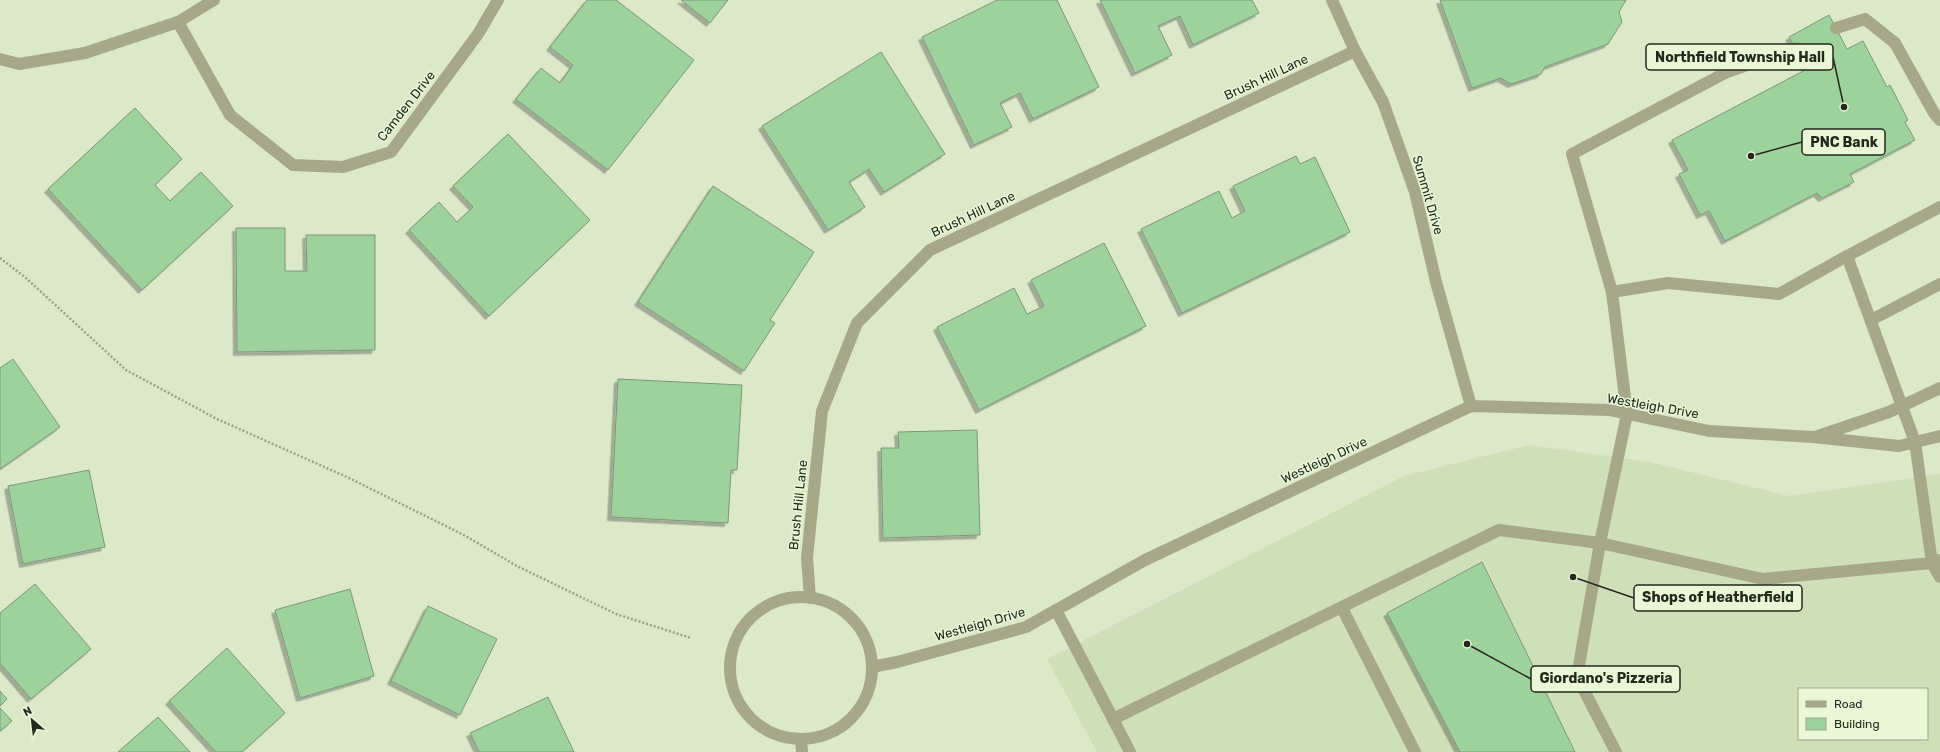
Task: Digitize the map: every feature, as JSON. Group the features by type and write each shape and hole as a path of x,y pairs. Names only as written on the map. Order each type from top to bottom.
{"street":[{"path":"0,59 18,64 85,53 178,22 214,0"},
{"name":"Camden Drive","path":"178,22 230,116 293,165 343,167 391,152 478,34 498,0"},
{"name":"Summit Drive","path":"1332,0 1355,51 1383,102 1415,192 1436,282 1471,406"},
{"path":"1836,28 1865,19 1895,43 1934,113 1940,120"},
{"path":"1616,752 1577,677 1600,542 1627,414 1612,292 1572,154 1727,72 1796,48"},
{"name":"Brush Hill Lane","path":"810,598 807,558 822,411 857,323 930,250 1355,51"},
{"path":"1612,292 1668,283 1779,294 1940,206"},
{"path":"1847,256 1915,442 1940,577"},
{"path":"1871,320 1940,284"},
{"name":"Westleigh Drive","path":"1813,437 1902,406 1940,388"},
{"name":"Westleigh Drive","path":"872,666 897,662 1026,627 1145,560 1471,406 1609,410 1709,431 1813,437 1899,446 1940,436"},
{"path":"1113,719 1499,530 1600,542 1763,579 1936,561"},
{"path":"792,598 810,598 829,603 846,614 860,629 866,641 872,666 870,685 863,703 852,718 837,729 820,737 801,740 783,737 766,730 752,720 741,706 736,696 730,673 731,655 736,638 746,623 759,611 775,602 792,598"},
{"path":"1342,608 1415,752"},
{"path":"1056,610 1130,752"},
{"path":"801,740 802,752"}],"path":[{"path":"0,258 26,278 126,370 217,419 349,478 462,534 517,566 616,614 691,638"}],"shaded area":[{"path":"1529,445 1650,462 1789,496 1940,474 1940,752 1097,752 1047,659 1404,476"}],"building":[{"path":"587,0 616,0 694,60 608,170 516,99 541,68 560,83 573,65 550,47"},
{"path":"681,0 728,0 710,23"},
{"path":"997,0 1057,0 1099,87 1033,119 1020,93 1000,103 1012,127 974,145 922,37"},
{"path":"1100,0 1252,0 1259,13 1193,45 1180,16 1158,26 1172,55 1135,73"},
{"path":"1440,0 1626,0 1619,12 1622,22 1608,44 1545,67 1541,74 1511,84 1501,78 1472,88"},
{"path":"1829,15 1847,49 1863,41 1887,87 1890,85 1908,120 1905,122 1915,140 1850,174 1854,182 1822,198 1817,193 1725,241 1709,211 1700,215 1679,174 1688,170 1672,140 1807,69 1789,37"},
{"path":"881,52 945,154 884,192 869,169 849,182 865,207 828,230 762,126"},
{"path":"135,108 182,159 155,185 170,201 201,172 233,206 142,290 48,189"},
{"path":"508,134 590,220 489,316 409,230 439,202 457,222 473,207 453,186"},
{"path":"1296,156 1300,164 1315,157 1350,232 1182,313 1141,229 1219,191 1232,218 1245,211 1233,186"},
{"path":"713,186 814,252 770,320 775,323 744,371 638,302"},
{"path":"236,228 285,228 285,271 307,271 306,235 375,235 375,350 237,352"},
{"path":"1104,243 1146,326 979,410 937,327 1014,288 1027,314 1044,306 1031,280"},
{"path":"13,359 60,427 0,469 0,368"},
{"path":"618,379 742,385 737,470 731,470 728,523 611,517"},
{"path":"977,430 980,535 883,538 881,448 899,448 898,432"},
{"path":"89,470 105,547 23,564 8,486"},
{"path":"1482,562 1575,752 1460,752 1387,613"},
{"path":"35,584 91,649 31,699 0,663 0,613"},
{"path":"350,589 374,676 300,698 275,610"},
{"path":"428,606 497,639 460,715 391,681"},
{"path":"227,648 285,713 242,752 216,752 169,701"},
{"path":"0,691 7,699 0,706"},
{"path":"548,697 574,752 479,752 470,733"},
{"path":"0,708 12,721 0,731"},
{"path":"158,717 190,752 118,752"}],"place":[{"name":"Northfield Township Hall","path":"1844,107"},
{"name":"PNC Bank","path":"1751,156"},
{"name":"Shops of Heatherfield","path":"1573,577"},
{"name":"Giordano's Pizzeria","path":"1467,644"}]}
